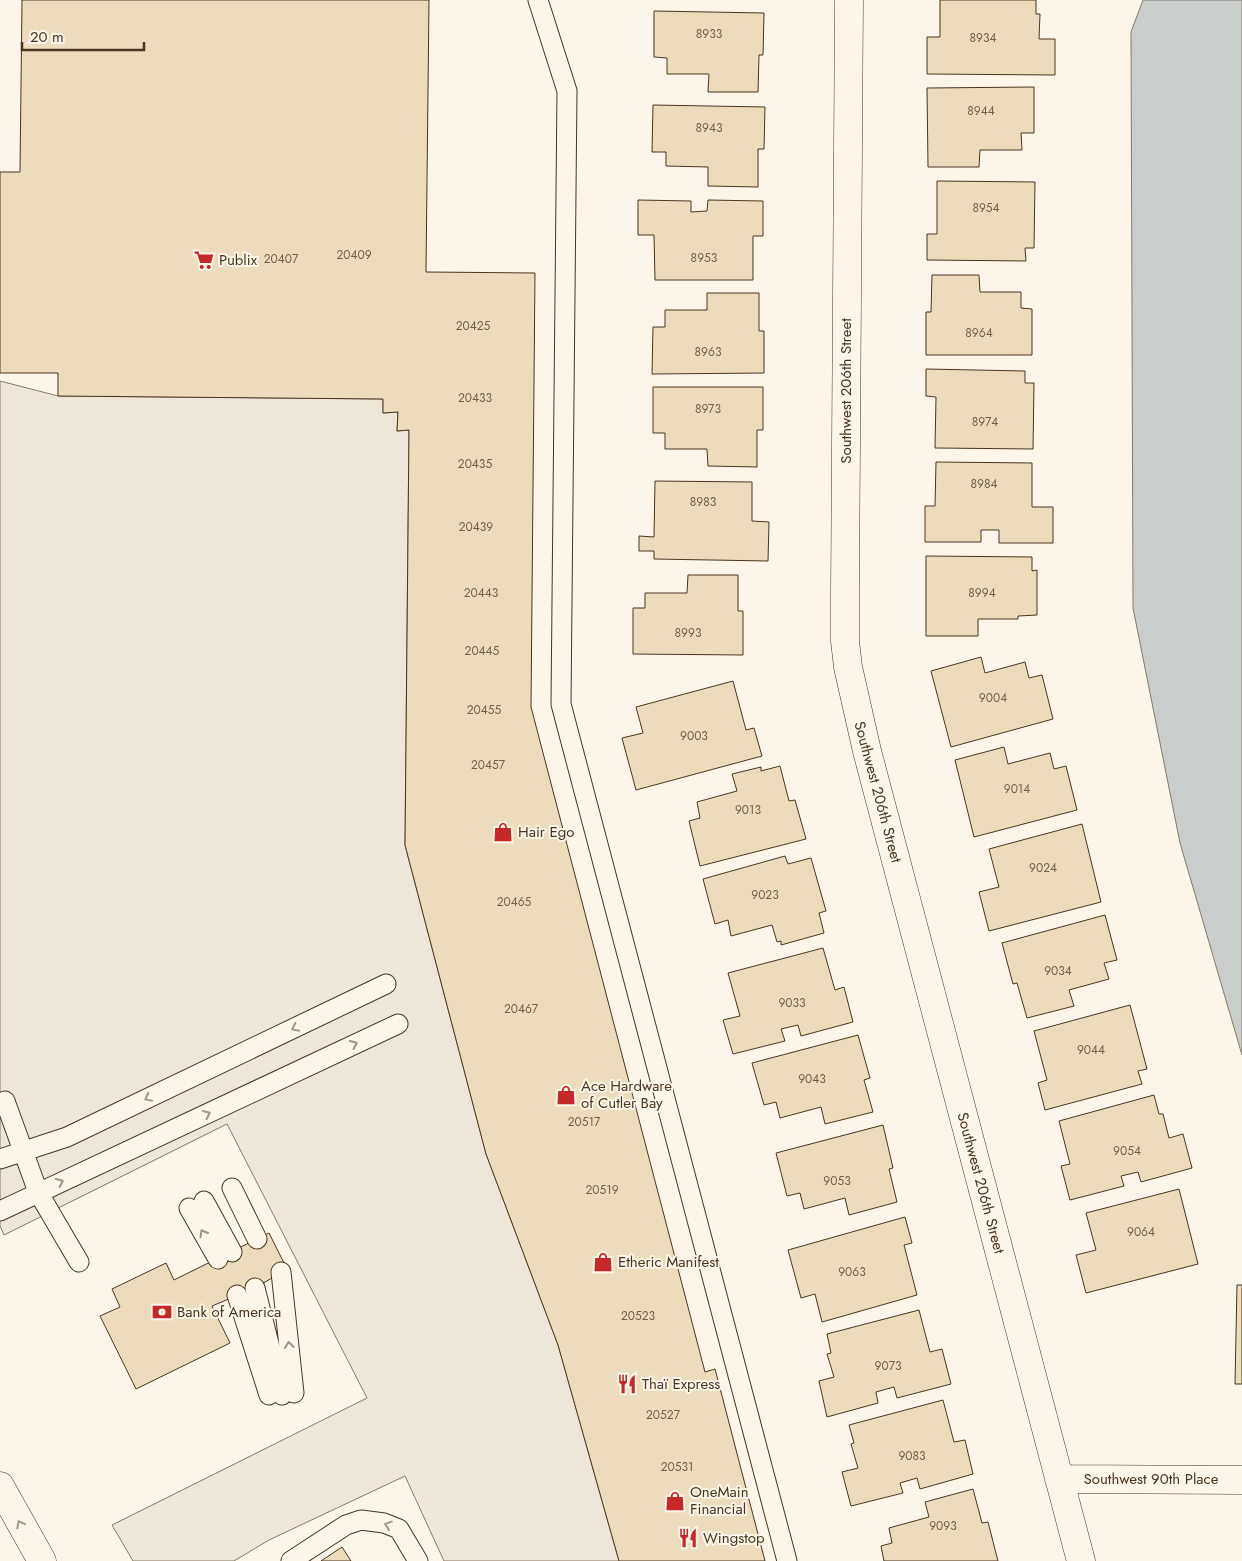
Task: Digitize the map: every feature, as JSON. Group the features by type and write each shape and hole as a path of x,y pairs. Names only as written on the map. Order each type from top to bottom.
{"street":[{"name":"Southwest 206th Street","path":"849,0 844,592 845,641 848,667 872,770 1081,1561"},
{"name":"Southwest 90th Place","path":"1060,1479 1242,1480"},
{"path":"0,1486 42,1561"}],"lane":[{"path":"538,0 567,91 561,704 787,1561"},
{"path":"0,1158 67,1138 386,984"},
{"path":"0,1211 398,1024"},
{"path":"5,1101 38,1192 79,1262"},
{"path":"232,1188 257,1239"},
{"path":"196,1204 225,1255"},
{"path":"281,1272 282,1395"},
{"path":"255,1288 282,1395"},
{"path":"236,1295 282,1395"},
{"path":"291,1561 346,1525 361,1520 384,1523 399,1529 418,1561"}],"shaded area":[{"path":"1143,0 1242,0 1242,1055 1180,843 1133,608 1131,32"},
{"path":"0,381 58,396 383,399 383,413 398,412 397,431 409,430 405,845 486,1154 558,1345 619,1561 444,1561 405,1476 269,1540 234,1561 133,1561 112,1525 367,1398 227,1124 4,1235 0,1226"}],"building":[{"path":"22,0 429,0 426,272 535,273 531,707 705,1372 715,1369 765,1561 619,1561 558,1345 486,1154 405,845 409,430 397,431 398,412 383,413 383,399 58,396 58,373 0,373 0,172 20,172"},
{"path":"940,0 1036,0 1036,14 1040,14 1039,39 1055,39 1055,75 927,74 927,37 940,37"},
{"path":"654,11 764,13 763,55 759,55 758,92 708,92 709,74 667,74 667,58 654,57"},
{"path":"1034,87 1034,133 1021,133 1022,150 980,150 979,167 928,167 927,88"},
{"path":"653,105 765,107 764,149 758,149 758,187 708,186 708,167 666,166 666,152 652,152"},
{"path":"937,181 1035,182 1034,248 1025,248 1026,261 927,260 927,234 937,234"},
{"path":"638,200 691,201 691,212 707,211 708,200 763,201 763,236 753,236 753,280 655,280 654,235 638,235"},
{"path":"932,275 979,275 980,292 1021,292 1021,308 1032,309 1032,355 926,355 926,312 931,312"},
{"path":"707,293 759,293 759,331 764,331 764,373 652,374 653,327 665,327 665,310 707,310"},
{"path":"926,369 1025,371 1025,383 1034,383 1033,449 935,448 936,397 926,396"},
{"path":"653,387 763,387 763,430 757,430 757,467 708,466 707,449 665,449 665,433 653,433"},
{"path":"936,462 1032,463 1032,507 1053,507 1053,543 999,543 999,530 981,530 981,542 925,542 925,506 935,506"},
{"path":"655,481 752,482 752,521 769,522 768,561 654,559 654,551 639,551 639,536 654,537"},
{"path":"926,556 1032,557 1032,571 1037,570 1037,615 1018,616 1018,619 978,619 978,636 926,636"},
{"path":"688,575 738,575 738,611 743,611 743,655 633,654 633,608 645,608 645,593 687,593"},
{"path":"981,657 985,673 1025,662 1029,678 1042,675 1053,719 951,747 931,671"},
{"path":"733,681 746,730 754,728 762,756 636,790 622,738 643,733 636,707"},
{"path":"1004,747 1008,764 1050,753 1054,769 1066,766 1077,810 974,837 955,760"},
{"path":"780,766 789,801 795,800 806,839 700,866 689,821 700,818 697,802 737,791 732,774 761,767 761,771"},
{"path":"1082,824 1101,902 989,931 979,892 999,887 989,849"},
{"path":"785,856 788,864 811,858 826,911 819,913 824,933 781,945 781,941 777,942 772,925 731,936 728,920 715,924 703,879"},
{"path":"1105,915 1117,960 1104,963 1109,979 1069,990 1074,1006 1027,1018 1017,983 1013,984 1002,943"},
{"path":"823,948 835,990 844,987 853,1022 801,1036 798,1025 781,1029 785,1041 733,1054 723,1020 740,1016 728,973"},
{"path":"1130,1005 1147,1069 1138,1071 1142,1084 1045,1110 1038,1083 1047,1080 1034,1031"},
{"path":"858,1035 870,1078 864,1080 873,1112 825,1124 821,1107 780,1118 776,1102 764,1105 752,1063"},
{"path":"1154,1095 1159,1114 1163,1114 1169,1138 1183,1134 1192,1168 1141,1182 1138,1172 1121,1176 1124,1186 1070,1200 1061,1166 1070,1164 1059,1121"},
{"path":"883,1125 893,1168 889,1169 897,1202 849,1215 845,1198 804,1209 800,1193 787,1196 776,1153"},
{"path":"1179,1189 1198,1264 1086,1293 1076,1255 1096,1250 1086,1213"},
{"path":"905,1217 912,1243 904,1245 917,1295 822,1322 815,1294 801,1298 788,1250"},
{"name":"Bank of America","path":"269,1233 287,1269 255,1288 212,1306 230,1343 136,1389 100,1316 120,1307 112,1289 166,1263 174,1280"},
{"path":"1237,1285 1242,1285 1242,1384 1235,1384"},
{"path":"919,1310 930,1352 942,1349 951,1384 897,1398 894,1387 876,1392 878,1403 827,1417 819,1381 834,1377 827,1354 831,1353 827,1334"},
{"path":"943,1400 954,1442 965,1440 973,1474 920,1489 917,1478 900,1483 903,1493 851,1506 842,1472 858,1468 851,1444 854,1443 849,1425"},
{"path":"973,1489 982,1523 988,1522 998,1561 884,1561 881,1546 892,1543 889,1528 929,1517 925,1502"},
{"path":"342,1547 351,1561 321,1561"}],"place":[{"name":"Publix","path":"204,260"},
{"name":"Hair Ego","path":"503,832"},
{"name":"Ace Hardware of Cutler Bay","path":"566,1095"},
{"name":"Etheric Manifest","path":"603,1262"},
{"name":"Bank of America","path":"162,1312"},
{"name":"Thaï Express","path":"627,1384"},
{"name":"OneMain Financial","path":"675,1501"},
{"name":"Wingstop","path":"688,1538"}]}
